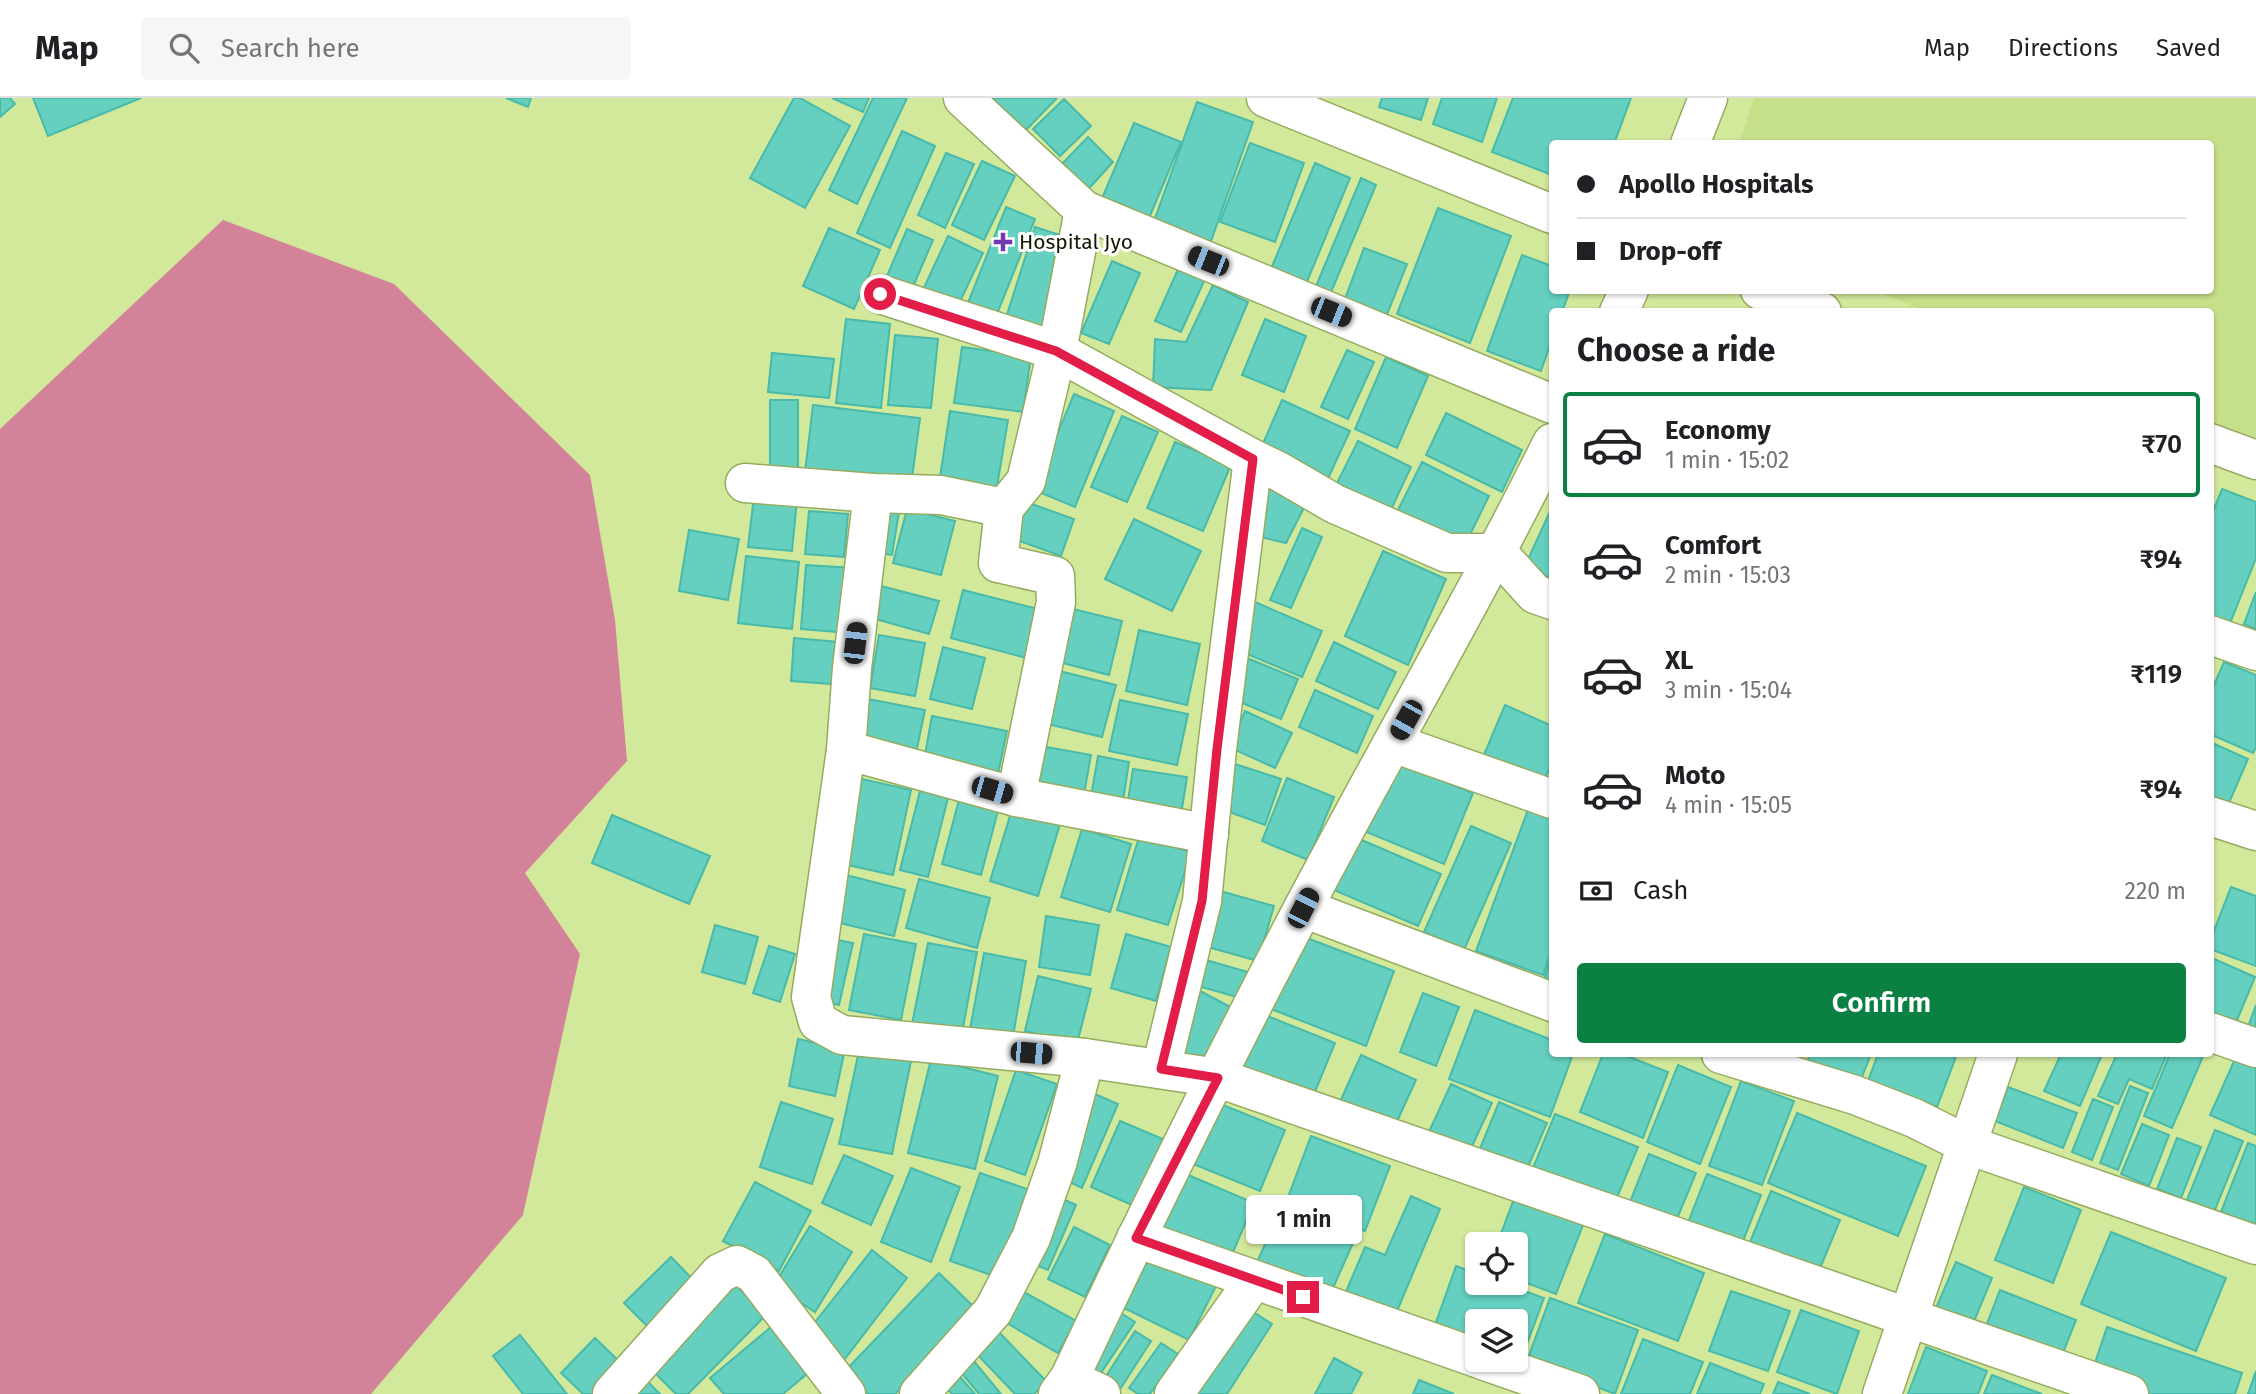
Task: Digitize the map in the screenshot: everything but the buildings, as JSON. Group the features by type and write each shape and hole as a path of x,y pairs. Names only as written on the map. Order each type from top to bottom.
{"street":[{"path":"963,98 1084,209 1549,403"},
{"path":"1266,98 1549,213"},
{"path":"1692,140 1708,98"},
{"path":"1016,797 1056,602 1055,576 998,564 1004,508 1026,481 1056,351 1084,209"},
{"path":"880,294 1056,351 1335,504 1447,553 1498,553 1535,594 1549,599"},
{"path":"1771,294 1811,308"},
{"path":"2214,444 2256,460"},
{"path":"1076,1389 1136,1238 1303,908 1498,553 1549,449"},
{"path":"1161,1069 1202,901 1217,749 1253,459"},
{"path":"745,483 873,493 941,495 1004,508"},
{"path":"873,493 852,668 846,750 811,997 818,1022 842,1035 1086,1058 1218,1078 2129,1394"},
{"path":"2214,636 2256,650"},
{"path":"1392,743 1549,798"},
{"path":"846,750 1016,797 1209,834"},
{"path":"2214,817 2256,831"},
{"path":"1303,908 1549,1001"},
{"path":"2214,1033 2256,1048"},
{"path":"1731,1057 1855,1095 1914,1118 1968,1145 2256,1245"},
{"path":"1882,1394 1997,1057"},
{"path":"919,1394 993,1311 1031,1238 1057,1164 1086,1058"},
{"path":"1136,1238 1465,1354"},
{"path":"612,1394 720,1273 737,1265 754,1274 846,1394"},
{"path":"1174,1394 1254,1280"},
{"path":"1517,1372 1580,1394"}],"shaded area":[{"path":"1754,98 2256,98 2256,444 2214,428 2214,308 1918,308 1882,294 2214,294 2214,140 1740,140"},
{"path":"223,220 394,284 590,475 615,620 627,761 525,873 580,954 523,1215 371,1394 0,1394 0,429"}],"place":[{"name":"Hospital Jyo","path":"1003,242"}],"route":[{"path":"880,294 1056,351 1253,459 1217,749 1202,901 1161,1069 1218,1078 1136,1238 1303,1297"}]}
